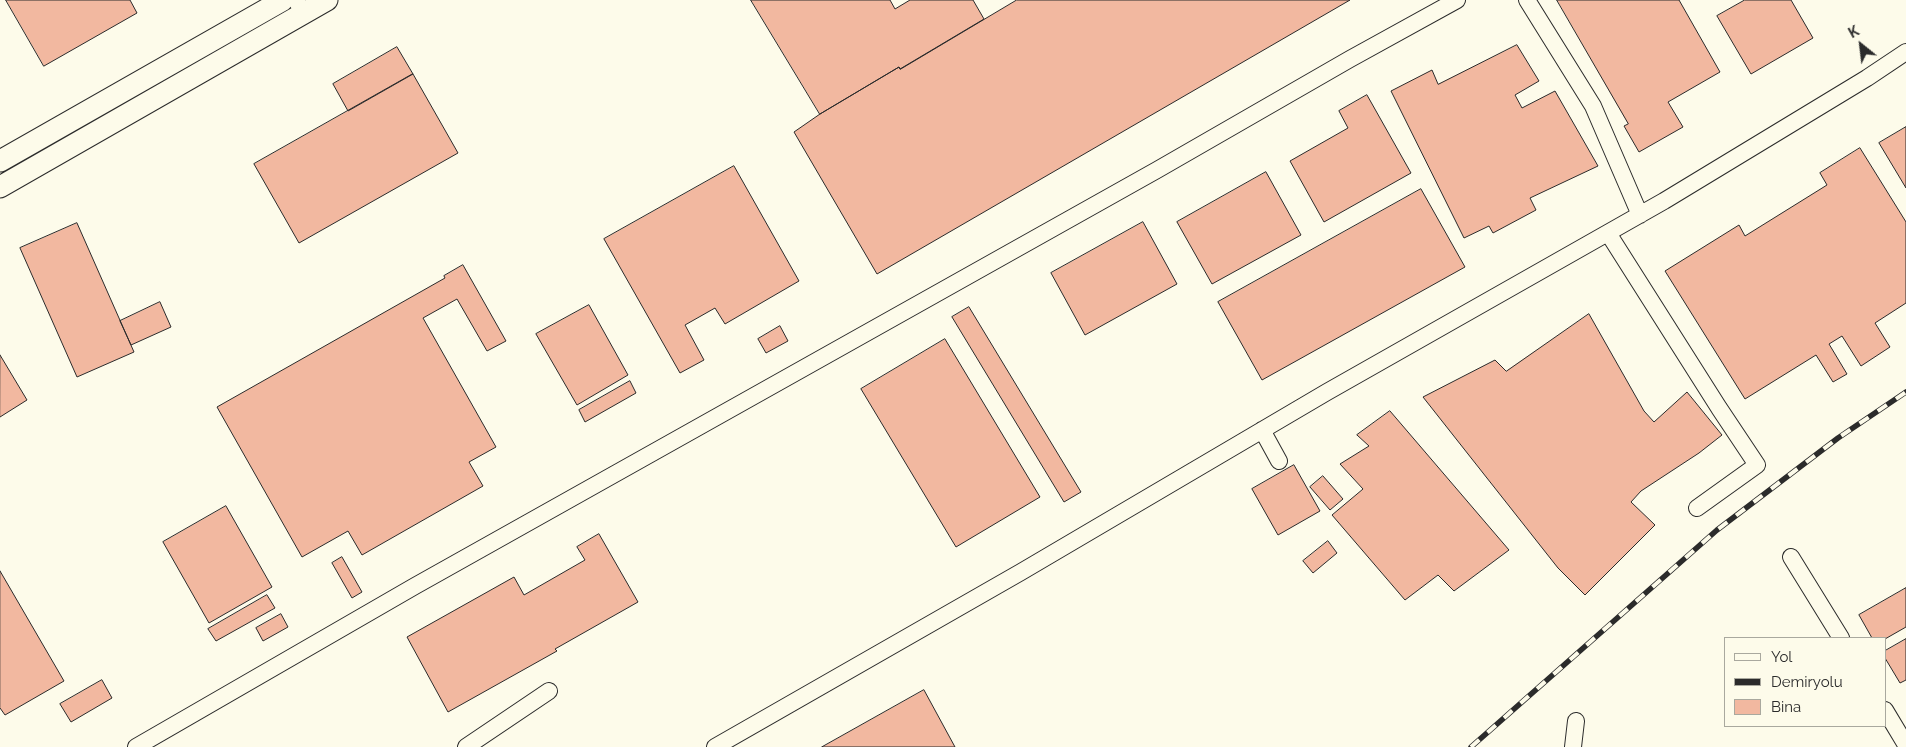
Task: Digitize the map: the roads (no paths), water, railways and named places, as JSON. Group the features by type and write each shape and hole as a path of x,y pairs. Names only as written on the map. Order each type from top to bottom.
{"main road":[{"path":"0,161 283,0"},
{"path":"0,187 300,7 327,0"}],"street":[{"path":"136,747 415,586 1458,0"},
{"path":"1527,0 1593,106 1640,215"},
{"path":"715,747 1021,572 1262,430 1640,215 1867,78 1906,52"},
{"path":"1608,233 1719,408 1757,464 1697,508"},
{"path":"1262,430 1279,461"},
{"path":"1791,557 1840,637"},
{"path":"466,747 550,691"},
{"path":"1886,712 1906,745"},
{"path":"1573,747 1576,721"}],"railway":[{"path":"1471,747 1717,530 1838,438 1906,392"}]}
